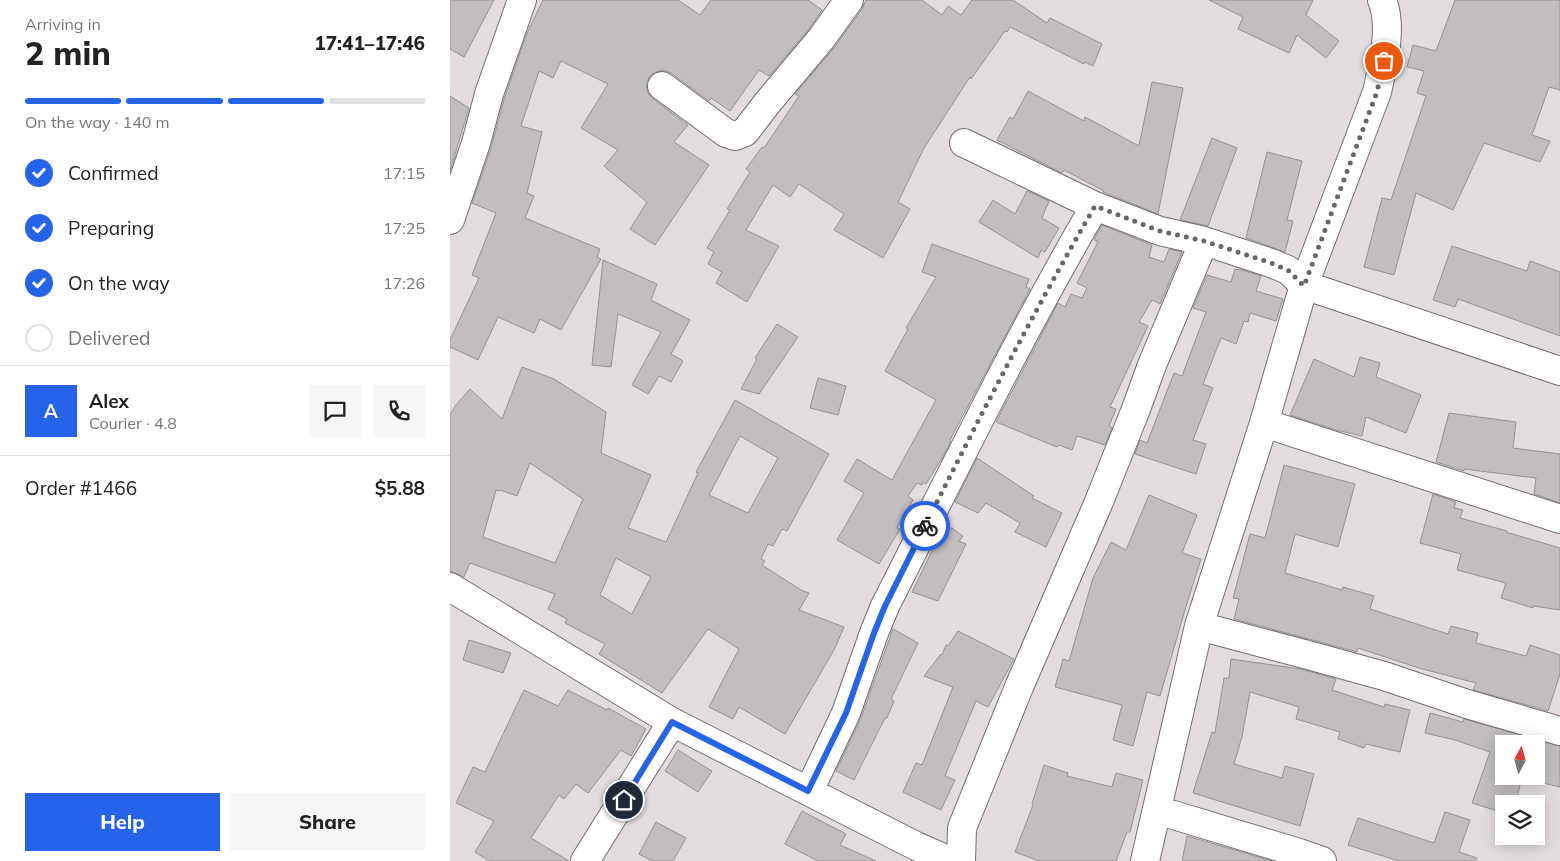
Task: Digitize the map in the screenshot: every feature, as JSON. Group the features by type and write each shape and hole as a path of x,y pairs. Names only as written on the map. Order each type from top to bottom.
{"street":[{"path":"450,220 522,0"},
{"path":"662,86 726,133 735,136 745,132 849,0"},
{"path":"1145,861 1199,626 1264,423 1304,286 1377,92 1386,44 1385,8 1382,0"},
{"path":"964,143 1095,206 1160,231 1204,241 1271,263 1288,270 1304,286 1560,371"},
{"path":"808,791 846,713 885,606 980,416 1045,294 1095,206"},
{"path":"961,861 962,828 1022,678 1098,504 1152,366 1204,241"},
{"path":"1264,423 1560,519"},
{"path":"450,587 672,722 916,846 950,861"},
{"path":"1199,626 1384,676 1467,704 1560,731"},
{"path":"585,861 672,722"},
{"path":"1157,810 1322,861"}],"building":[{"path":"450,0 494,0 464,57 450,49"},
{"path":"543,0 678,0 700,15 711,0 808,0 822,10 809,29 769,76 759,70 730,111 711,98 709,101 671,73 663,70 649,77 646,85 648,93 652,98 688,125 674,142 709,165 655,245 630,229 647,202 604,166 618,150 581,128 608,84 561,61 553,78 539,71 521,126 542,132 527,193 534,196 525,218 600,249 597,257 601,259 561,330 540,319 534,333 498,317 478,360 450,347 450,340 479,278 472,275 496,213 472,203 491,148 504,99 527,33"},
{"path":"866,0 922,0 942,15 948,6 961,15 972,0 1013,0 1047,23 1050,18 1102,44 1093,66 1085,62 1084,64 1010,27 1007,32 1005,31 971,79 970,77 924,148 898,202 910,209 883,258 834,230 844,214 799,184 790,197 773,185 746,230 779,246 747,302 716,283 722,272 708,264 714,252 707,248 730,210 727,209 750,172 746,169 762,147 764,148 799,96 795,94 834,48 862,9"},
{"path":"1209,0 1313,0 1306,15 1339,41 1326,58 1297,35 1289,53 1238,29 1243,17"},
{"path":"1455,0 1560,0 1560,90 1549,87 1532,135 1550,141 1540,162 1484,143 1453,210 1416,193 1394,275 1364,267 1382,198 1391,200 1426,96 1417,93 1424,71 1407,67 1413,45 1436,51"},
{"path":"1152,82 1183,88 1158,214 1103,192 1064,170 1062,173 997,140 1010,117 1013,119 1028,91 1084,121 1085,117 1139,146"},
{"path":"450,96 469,108 450,171"},
{"path":"1212,138 1237,148 1208,226 1180,220"},
{"path":"1267,152 1302,161 1287,220 1293,221 1285,252 1246,238"},
{"path":"1027,191 1049,201 1042,218 1059,228 1045,252 1041,250 1038,258 979,222 993,200 1015,214"},
{"path":"1102,225 1152,245 1149,257 1164,262 1169,249 1182,252 1160,304 1152,300 1139,322 1148,326 1110,407 1116,409 1109,426 1112,428 1105,445 1077,436 1072,450 1059,445 1057,447 996,422 1058,303 1065,307 1071,294 1082,298 1087,288 1077,283 1098,242 1094,240"},
{"path":"932,244 1029,279 1026,287 1030,289 950,440 944,455 926,484 923,482 922,485 917,483 908,496 913,500 897,528 900,529 879,564 837,540 864,493 844,481 857,459 892,480 936,400 885,371 908,329 906,328 936,277 922,272"},
{"path":"1452,246 1527,271 1530,261 1560,272 1560,336 1458,299 1455,307 1433,300"},
{"path":"603,260 657,284 651,300 690,320 671,354 683,361 671,382 659,376 648,394 632,385 661,332 618,314 611,367 592,365"},
{"path":"1235,269 1261,276 1256,291 1283,299 1276,321 1250,313 1248,322 1244,321 1236,344 1221,338 1203,384 1213,388 1193,440 1206,444 1196,474 1135,454 1140,440 1147,443 1174,373 1182,376 1206,312 1193,308 1207,275 1231,282"},
{"path":"777,324 798,337 759,394 741,389 757,359 755,358"},
{"path":"1360,357 1380,363 1376,377 1421,395 1406,433 1366,417 1362,436 1336,430 1290,415 1314,359 1354,377"},
{"path":"522,367 554,379 606,412 601,453 651,475 628,528 666,542 698,473 696,472 735,400 829,454 787,531 782,529 773,546 768,544 761,559 765,561 762,565 801,590 809,593 799,610 844,627 834,650 785,734 739,707 733,719 709,707 739,649 708,629 662,693 599,654 605,644 565,623 567,619 548,609 555,594 470,563 464,577 450,571 450,415 455,406 470,389 502,419","holes":["740,436 778,458 748,513 709,495","530,463 583,499 555,563 483,537 496,490 517,496","616,558 651,577 632,614 600,595"]},
{"path":"818,378 846,386 838,415 810,408"},
{"path":"1449,413 1516,422 1513,448 1560,454 1560,503 1534,494 1536,478 1464,469 1464,471 1436,462"},
{"path":"977,458 1034,496 1032,498 1062,513 1046,547 1015,532 1020,523 986,503 978,513 955,502"},
{"path":"1284,465 1355,484 1338,547 1295,534 1285,573 1342,590 1343,587 1374,596 1370,609 1448,634 1451,626 1478,633 1476,643 1526,656 1530,645 1560,655 1560,674 1548,711 1473,690 1476,683 1419,668 1358,648 1357,652 1234,619 1239,599 1233,598 1250,534 1265,538"},
{"path":"1433,494 1456,502 1454,508 1463,510 1460,518 1560,548 1560,610 1533,606 1533,608 1501,598 1506,583 1457,570 1461,554 1420,543"},
{"path":"1149,495 1197,515 1182,553 1201,559 1160,696 1147,692 1133,746 1113,740 1122,705 1055,687 1063,659 1069,661 1093,578 1111,542 1126,550"},
{"path":"943,528 952,528 963,536 959,541 966,544 938,601 912,592"},
{"path":"893,629 918,643 891,699 894,701 887,718 885,718 854,780 836,771 861,718"},
{"path":"958,631 1014,659 988,707 976,701 945,776 955,780 941,810 903,792 916,763 922,765 953,687 924,676 942,655 946,645 948,646"},
{"path":"469,640 511,653 503,673 463,660"},
{"path":"1231,659 1301,669 1336,679 1332,690 1384,707 1385,704 1410,710 1400,752 1366,744 1364,748 1338,739 1340,732 1296,719 1299,707 1250,692 1242,737 1234,764 1282,778 1285,766 1314,774 1300,826 1193,793 1212,732 1215,733 1224,678 1229,678"},
{"path":"524,690 558,706 568,690 607,710 608,708 646,729 631,756 621,750 588,793 576,784 564,799 559,795 531,838 569,861 489,861 475,852 494,821 456,803 473,767 485,772"},
{"path":"1430,713 1463,722 1464,719 1521,735 1495,735 1495,785 1520,785 1517,795 1495,795 1495,810 1472,803 1490,752 1455,740 1425,733"},
{"path":"1545,742 1560,746 1560,787 1545,783"},
{"path":"678,750 712,771 698,792 665,771"},
{"path":"1044,765 1068,773 1067,776 1112,787 1116,773 1143,780 1130,832 1127,832 1116,861 1039,861 1015,852 1033,805"},
{"path":"802,811 846,834 840,845 876,861 818,861 785,844"},
{"path":"1445,812 1470,820 1459,852 1477,858 1476,861 1399,861 1348,845 1358,818 1434,843"},
{"path":"656,822 686,838 673,861 652,861 639,854"},
{"path":"1187,836 1272,861 1182,861"}],"way so far":[{"path":"925,526 980,416 1045,294 1095,206 1160,231 1204,241 1271,263 1288,270 1304,286 1377,92 1384,61"}],"route":[{"path":"624,800 672,722 808,791 846,713 885,606 925,526"}]}
